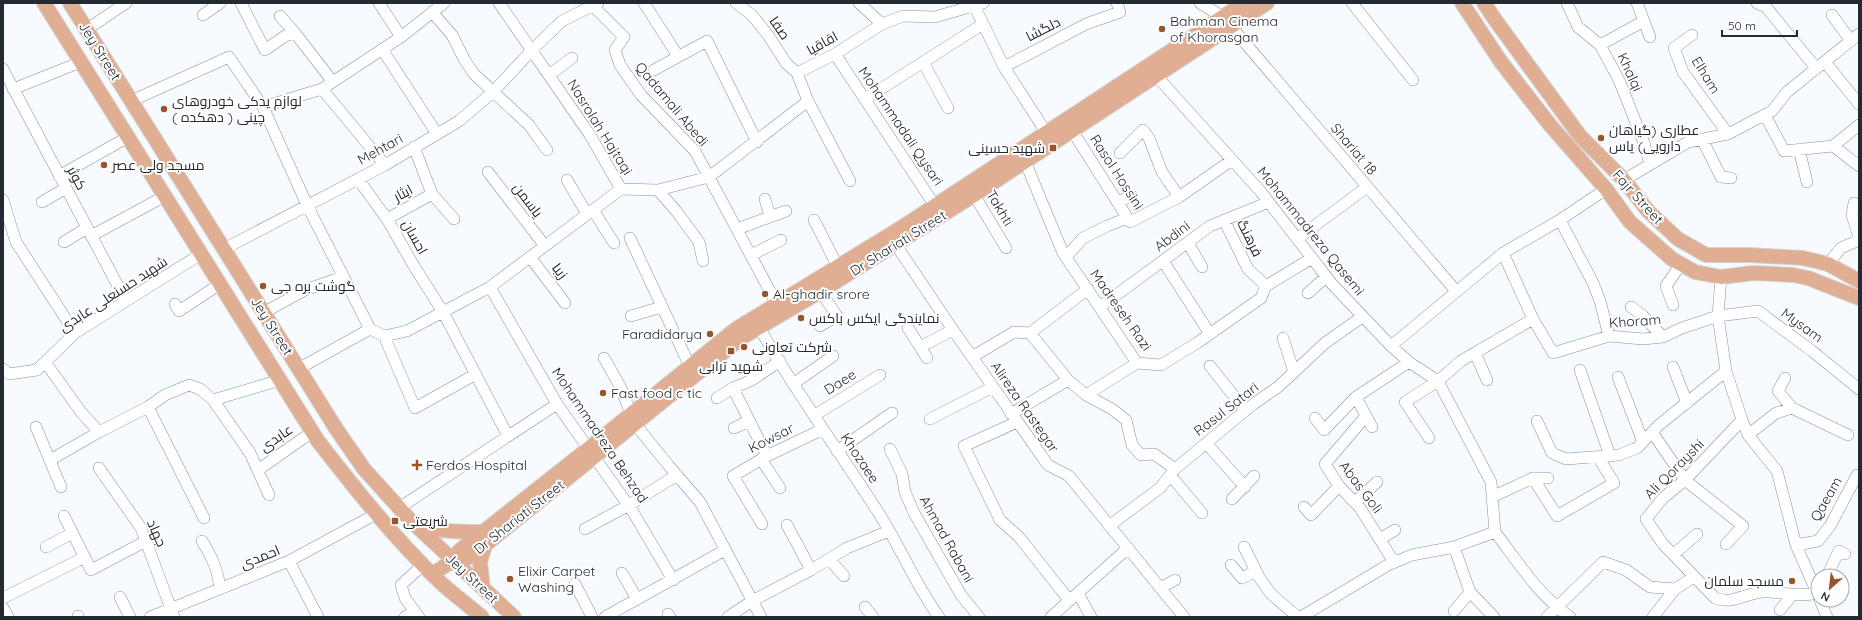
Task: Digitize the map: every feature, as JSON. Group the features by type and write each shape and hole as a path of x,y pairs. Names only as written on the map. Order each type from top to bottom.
{"main road":[{"name":"Jey Street","path":"44,3 312,432 348,481 376,514 428,569 482,617"},
{"name":"Jey Street","path":"70,3 298,369 337,430 364,468 411,521 452,561 514,617"},
{"name":"Dr Shariati Street","path":"1226,22 1244,3"},
{"name":"Dr Shariati Street","path":"428,569 452,561 459,551 484,538 591,454 692,371 736,329 757,323 780,310 893,240 1226,22 1267,3"},
{"path":"1462,3 1501,62 1550,125 1606,190 1630,222 1672,259 1695,272 1721,277 1753,274 1793,275 1808,278 1859,298"},
{"name":"Fajr Street","path":"1484,3 1580,136 1624,180 1648,211 1678,239 1706,255 1749,255 1803,258 1828,264 1859,282"},
{"path":"1606,190 1624,180"},
{"path":"411,521 429,528 484,538 480,562 482,588"}],"street":[{"path":"86,30 126,3"},
{"path":"203,16 220,3"},
{"path":"241,3 265,50 285,36 295,33"},
{"path":"378,3 401,37"},
{"path":"263,107 322,89 401,37 444,3"},
{"name":"Nasrolah Hajtaqi","path":"499,3 590,135 621,189 658,190 709,177 757,142 808,101"},
{"path":"644,3 678,56"},
{"name":"صفا","path":"736,3 752,15 768,35 786,63 797,73"},
{"path":"859,3 882,24"},
{"name":"Shariat 18","path":"1200,3 1226,22 1456,291"},
{"path":"1352,3 1413,80"},
{"name":"Khalqi","path":"1567,3 1578,27 1600,45 1619,80 1644,144 1650,164"},
{"path":"1637,3 1650,38"},
{"path":"1758,3 1766,7 1859,104"},
{"name":"Mehtari","path":"224,250 385,164 459,120 493,92 532,50 562,21 594,4"},
{"name":"Qadamali Abedi","path":"594,4 624,38 614,50 620,65 641,96 695,151 780,310"},
{"path":"977,4 983,24 1004,67 1050,138"},
{"name":"اقاقیا","path":"850,181 808,101 797,73 835,54 882,24 903,16 935,17 977,4"},
{"name":"دلگشا","path":"1004,67 1119,7"},
{"path":"432,12 452,35 464,59 474,74 529,125 547,150"},
{"path":"1624,180 1688,142 1728,134 1772,111 1788,92 1855,37 1832,15"},
{"path":"280,16 333,82"},
{"path":"1600,45 1644,22"},
{"path":"865,99 983,24"},
{"name":"Elham","path":"1692,35 1674,48 1683,72 1728,134"},
{"path":"654,70 707,41 757,142"},
{"path":"382,49 437,134"},
{"name":"Mohammadali Qysari","path":"835,54 938,210"},
{"path":"131,101 229,57 263,107 307,205 370,329 384,336 407,331 490,287 621,189"},
{"path":"549,74 572,58"},
{"path":"13,89 81,62"},
{"path":"923,62 948,108"},
{"name":"کوثر","path":"3,69 126,301"},
{"name":"Mohammadreza Qasemi","path":"1152,71 1269,202 1326,277 1362,317 1409,362 1438,381 1491,482 1495,532"},
{"path":"322,89 385,164"},
{"path":"1765,115 1784,151 1833,146 1859,125"},
{"name":"Rasol Hossini","path":"1068,125 1130,222 1179,197 1232,160"},
{"path":"1120,153 1143,130 1149,138 1162,172 1179,197"},
{"path":"59,176 128,137"},
{"path":"1702,139 1721,177 1730,178"},
{"path":"1833,146 1859,166"},
{"path":"414,147 432,194 454,219"},
{"path":"1799,149 1807,182"},
{"name":"Madreseh Razi","path":"1023,155 1066,257 1137,363 1161,365 1210,334 1261,298 1266,286 1312,258"},
{"name":"یاسمن","path":"488,172 545,246"},
{"name":"احسان","path":"358,178 387,219 443,312 508,436"},
{"path":"567,180 614,244"},
{"path":"1297,239 1367,187"},
{"path":"42,202 66,188"},
{"path":"658,190 677,212 699,242 703,261"},
{"name":"Takhti","path":"970,190 1006,248"},
{"path":"1391,346 1503,253 1560,220 1606,190"},
{"name":"ایثار","path":"387,219 432,194"},
{"path":"64,242 89,232 165,196"},
{"path":"1117,202 1132,196"},
{"path":"765,199 770,217"},
{"path":"3,200 16,242 75,333"},
{"name":"Abdini","path":"1100,307 1210,226 1269,202"},
{"path":"1828,264 1841,248 1859,239 1852,215 1854,203"},
{"path":"737,229 786,210"},
{"path":"1066,257 1083,238 1127,218"},
{"path":"814,220 840,272"},
{"name":"فرهنگ","path":"1224,220 1248,269 1266,286"},
{"path":"1560,220 1593,283 1600,301 1609,336"},
{"path":"630,238 692,371"},
{"path":"751,255 781,240"},
{"name":"Alireza Rastegar","path":"893,240 992,387 1048,465 1069,476 1184,617"},
{"path":"1188,243 1202,267"},
{"path":"1429,438 1405,402 1438,381 1461,361 1533,319 1503,253"},
{"name":"شهید حسنعلی عابدی","path":"3,369 9,374 37,370 75,333 201,254"},
{"name":"زیبا","path":"530,257 565,303"},
{"path":"1163,261 1210,334"},
{"path":"1673,304 1666,286 1681,264"},
{"path":"263,312 305,290 343,277"},
{"path":"1308,293 1326,277"},
{"path":"1721,277 1718,316 1726,371 1748,435 1777,471 1796,545 1810,576"},
{"path":"175,304 179,311 220,284"},
{"path":"818,286 837,316 820,326"},
{"name":"Mohammadreza Behzad","path":"490,287 557,404 629,506 673,580"},
{"path":"972,357 1014,332 1030,333 1088,289"},
{"path":"631,316 662,307"},
{"path":"1631,307 1642,315 1663,336"},
{"name":"Mysam","path":"1718,316 1758,311 1812,351 1859,389"},
{"name":"Khoram","path":"1533,319 1553,353 1609,336 1643,339 1663,336 1718,316"},
{"name":"Rasul Satari","path":"1109,526 1160,488 1172,472 1245,410 1278,387 1325,343 1362,317"},
{"name":"Khozaee","path":"757,323 793,384 879,513 928,602 939,617"},
{"path":"908,328 927,358"},
{"path":"298,369 370,329"},
{"path":"920,347 953,330"},
{"path":"1030,333 1068,380 1086,395 1112,409 1126,420 1132,445 1141,455 1154,454 1172,472 1202,512"},
{"path":"384,336 415,408 476,374"},
{"path":"1283,338 1294,372"},
{"path":"1475,353 1487,380"},
{"path":"793,384 833,356"},
{"path":"604,358 620,386 633,418 700,502 761,617"},
{"path":"717,398 733,388 752,380 780,361"},
{"path":"45,362 81,412 99,432"},
{"path":"1315,418 1324,430 1356,397 1409,362"},
{"path":"1086,395 1137,363"},
{"path":"1210,366 1245,410"},
{"path":"1673,367 1687,403"},
{"path":"1580,370 1610,456"},
{"path":"1537,421 1552,453 1566,459 1619,455 1637,448 1652,432 1726,371"},
{"name":"Daee","path":"815,415 880,375"},
{"path":"1618,377 1642,442"},
{"path":"1784,378 1778,390 1792,408 1848,435"},
{"path":"214,400 280,380"},
{"path":"1068,380 1014,418 964,446 1000,520 1019,536 1069,600"},
{"path":"50,460 99,432 148,407 165,395 189,385 200,389 214,400 250,453 269,495"},
{"path":"930,419 992,387"},
{"path":"733,388 749,421 764,458 780,488"},
{"path":"1356,397 1372,427"},
{"path":"399,508 557,404"},
{"path":"148,407 204,518"},
{"path":"1748,435 1776,413 1792,408"},
{"path":"837,451 892,413"},
{"name":"Abas Goli","path":"1366,416 1325,464 1339,486 1360,508 1394,562"},
{"name":"Ali Qorayshi","path":"1742,420 1685,480 1663,498 1646,519 1663,544 1715,598 1724,601 1763,592 1792,595 1810,594"},
{"path":"734,428 749,421"},
{"path":"36,427 61,487"},
{"name":"Kowsar","path":"762,524 733,476 764,458 823,428"},
{"name":"عابدی","path":"258,470 312,432"},
{"path":"1652,432 1685,480 1743,526 1726,544"},
{"path":"1206,443 1246,487"},
{"name":"Ahmad Rabani","path":"890,449 902,474 905,492 914,512 961,595 979,617"},
{"path":"1533,478 1557,516 1614,483 1598,457"},
{"name":"جهاد","path":"99,468 141,528 172,613"},
{"path":"585,529 629,506 677,475"},
{"name":"Qaeam","path":"1796,545 1818,541 1830,526 1857,475 1859,476"},
{"path":"1232,499 1246,487 1254,476"},
{"path":"1492,497 1533,478 1548,478"},
{"path":"1355,502 1377,482"},
{"path":"1304,507 1311,515 1339,486"},
{"name":"احمدی","path":"150,617 172,613 220,589 289,561 376,514"},
{"path":"64,516 91,570 146,541"},
{"path":"787,525 811,570"},
{"path":"1380,539 1395,530"},
{"path":"728,617 847,548 889,531"},
{"path":"1244,547 1256,571 1271,594 1299,617 1394,562 1412,555 1454,547 1495,532 1539,588 1557,608 1570,617"},
{"path":"46,547 73,533"},
{"path":"1674,554 1697,534"},
{"path":"202,541 212,557 218,573 220,589"},
{"path":"1454,547 1470,592 1494,617"},
{"path":"1051,617 1128,548"},
{"path":"605,617 725,550"},
{"path":"1832,568 1842,553"},
{"path":"3,598 85,557"},
{"path":"829,559 844,576"},
{"path":"289,561 318,617"},
{"path":"1547,617 1603,562 1626,570 1650,587 1675,589"},
{"path":"1230,565 1242,578 1256,571"},
{"path":"413,615 401,585 428,569"},
{"path":"622,573 637,599"},
{"path":"1653,617 1675,589 1694,577"},
{"path":"1160,588 1175,580"},
{"path":"575,584 592,617"},
{"path":"1454,611 1470,592"},
{"path":"1078,593 1091,617"},
{"path":"1780,610 1792,595"},
{"path":"120,597 130,617"},
{"path":"865,607 873,617"},
{"path":"3,608 8,617"}],"place":[{"name":"Bahman Cinema of Khorasgan","path":"1162,29"},
{"name":"لوازم یدکی خودروهای چینی ( دهکده )","path":"164,109"},
{"name":"عطاری (گیاهان دارویی) یاس","path":"1601,138"},
{"name":"شهید حسینی","path":"1053,148"},
{"name":"مسجد ولی عصر","path":"104,165"},
{"name":"گوشت بره جی","path":"263,286"},
{"name":"Al-ghadir srore","path":"765,294"},
{"name":"نمایندگی ایکس باکس","path":"801,318"},
{"name":"Faradidarya","path":"710,334"},
{"name":"شرکت تعاونی","path":"744,347"},
{"name":"شهید ترابی","path":"731,351"},
{"name":"Fast food c tic","path":"603,393"},
{"name":"Ferdos Hospital","path":"417,465"},
{"name":"شریعتی","path":"395,521"},
{"name":"Elixir Carpet Washing","path":"510,579"},
{"name":"مسجد سلمان","path":"1792,581"}]}
